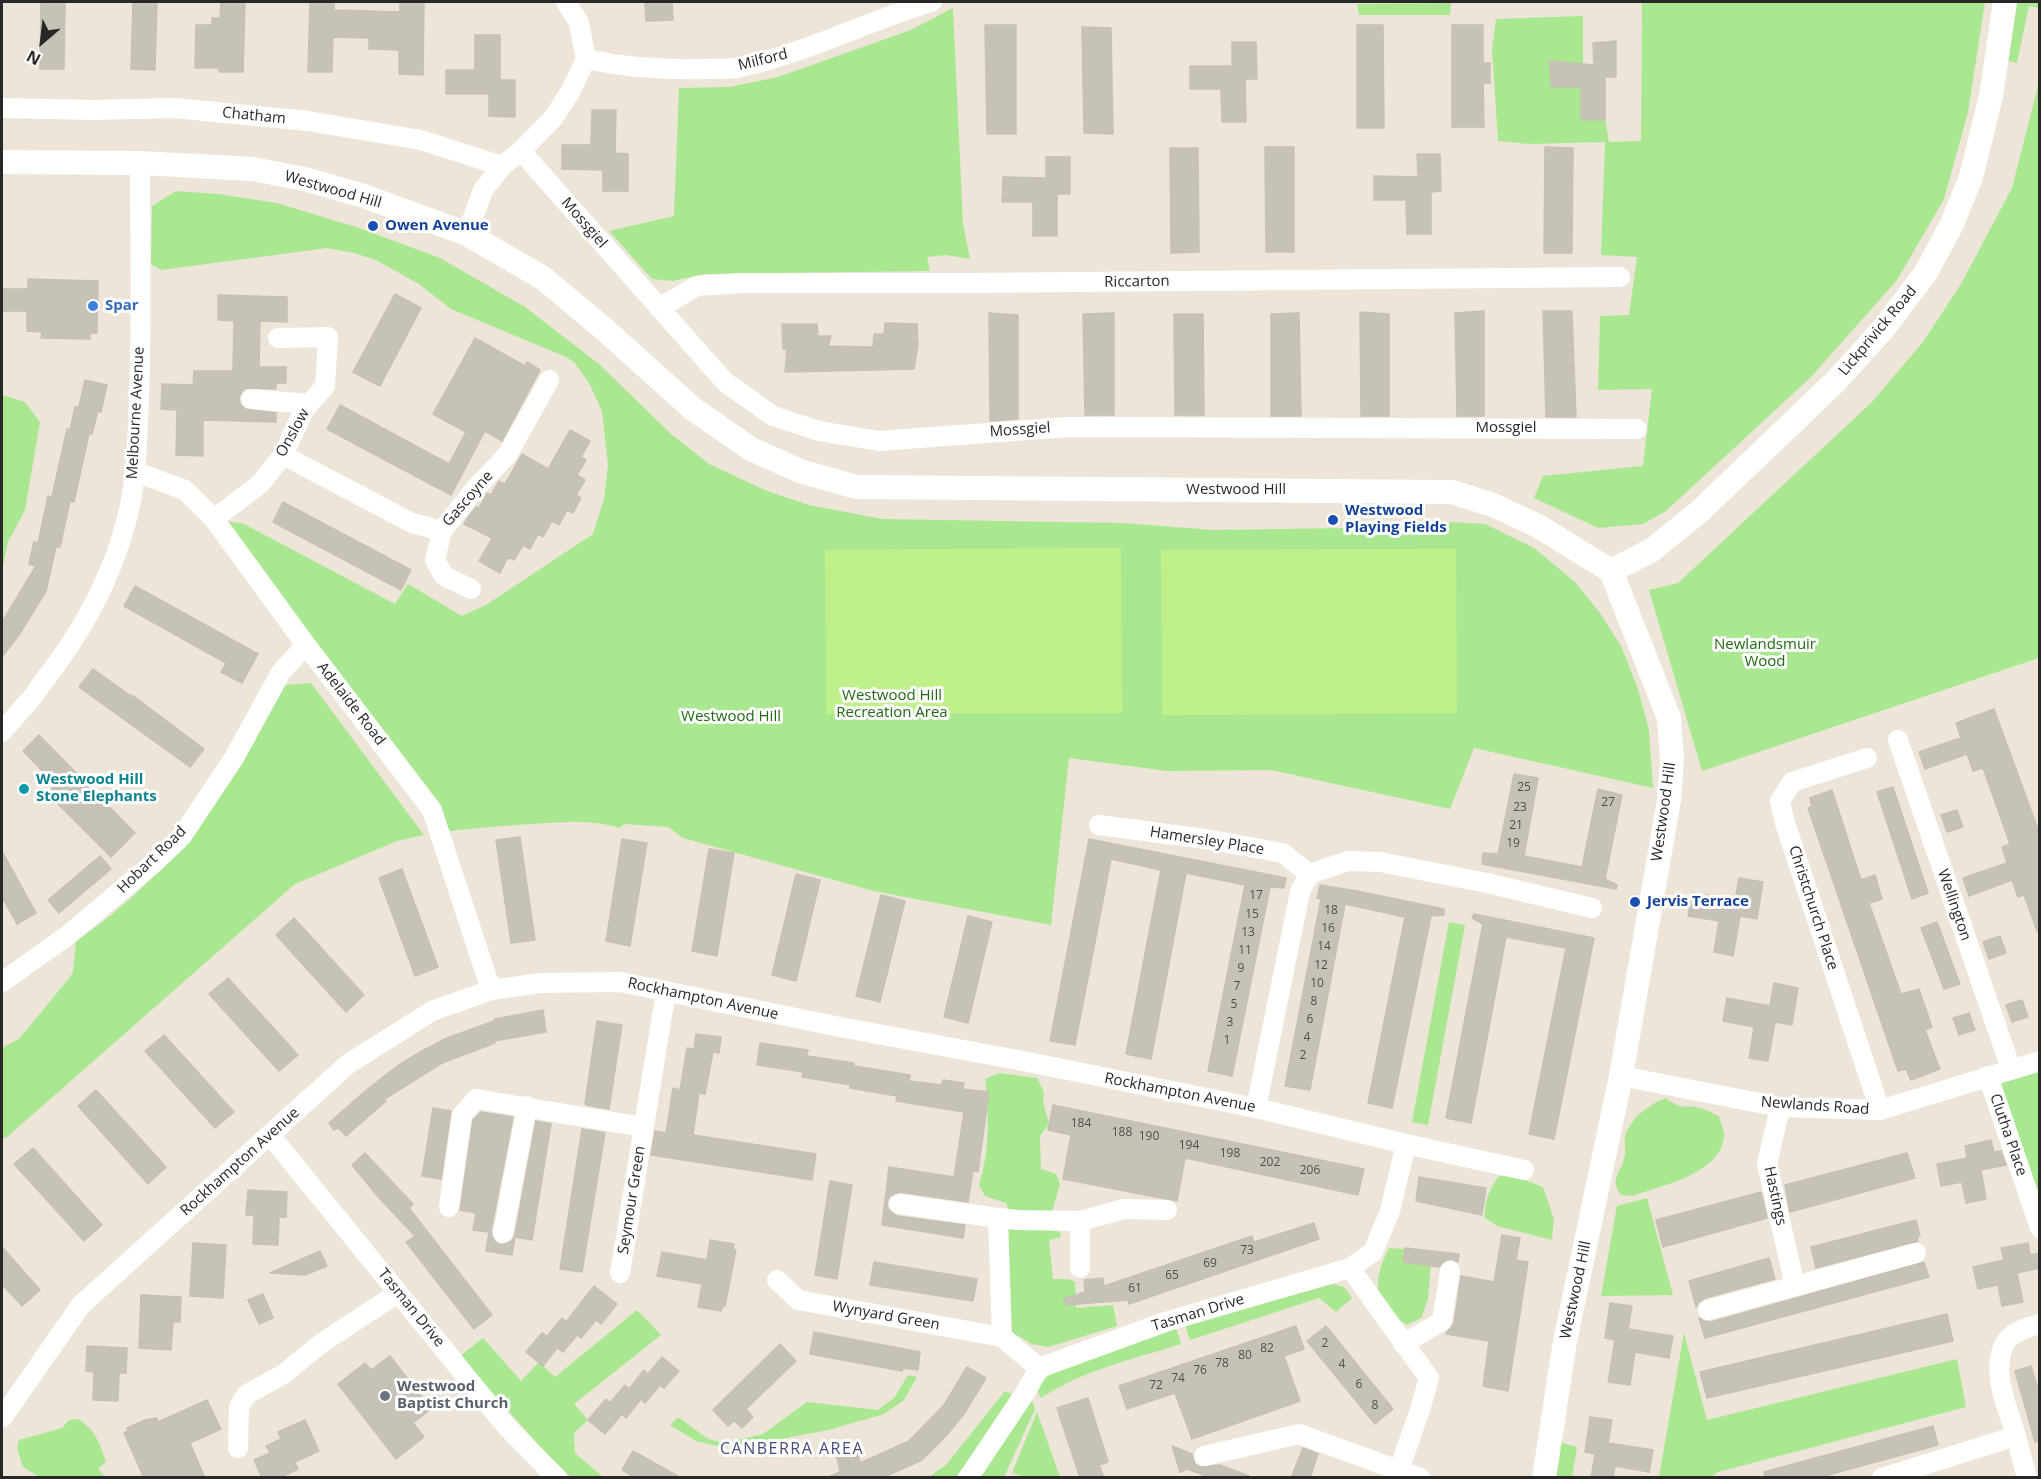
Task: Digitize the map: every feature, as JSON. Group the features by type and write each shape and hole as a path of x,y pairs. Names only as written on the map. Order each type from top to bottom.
{"street":[{"path":"467,234 483,190 502,166 521,151 554,117 570,92 586,59 579,23 566,2"},
{"name":"Milford","path":"586,59 620,67 739,68 808,48 899,11 932,2"},
{"name":"Lickprivick Road","path":"1611,571 1652,550 1701,511 1836,381 1883,329 1925,274 1952,224 1971,177 1991,96 2005,2"},
{"name":"Chatham","path":"2,108 98,110 174,108 308,121 422,140 502,166"},
{"name":"Mossgiel","path":"521,151 724,382 773,416 819,431 879,441 1068,427 1637,429"},
{"name":"Westwood Hill","path":"2,162 140,164 253,170 303,179 364,196 467,234 543,278 693,409 751,449 811,474 856,487 1452,492 1492,505 1538,526 1611,571 1669,718 1672,759 1669,800 1621,1076 1565,1341 1544,1478"},
{"name":"Melbourne Avenue","path":"2,732 35,694 79,634 97,600 126,521 136,472 140,366 140,164"},
{"name":"Riccarton","path":"659,308 697,286 741,282 1036,283 1620,277"},
{"name":"Onslow","path":"214,519 260,484 283,454 304,410 324,386 328,337 278,338"},
{"name":"Gascoyne","path":"283,454 412,523 442,531 474,490 508,454 549,380"},
{"path":"251,399 309,404"},
{"name":"Adelaide Road","path":"136,472 185,490 214,519 306,645 432,810 491,990"},
{"path":"442,531 435,560 444,576 471,589"},
{"name":"Hobart Road","path":"2,982 77,928 182,836 234,758 281,672 306,645"},
{"name":"Wellington","path":"1898,740 2011,1069"},
{"name":"Christchurch Place","path":"1867,758 1792,782 1780,801 1784,820 1880,1110"},
{"name":"Hamersley Place","path":"1099,825 1205,839 1283,853 1309,874"},
{"path":"1256,1108 1300,892 1309,874 1348,861 1380,862 1487,883 1592,908"},
{"name":"Rockhampton Avenue","path":"2,1418 81,1305 348,1064 432,1011 491,990 540,983 620,982 1256,1108 1524,1170"},
{"name":"Seymour Green","path":"620,1273 666,991"},
{"name":"Newlands Road","path":"1621,1076 1780,1107 1880,1110 2040,1061"},
{"name":"Clutha Place","path":"1988,1076 2040,1228"},
{"name":"Seymour Green","path":"449,1207 462,1115 476,1099 643,1127"},
{"path":"503,1233 527,1106"},
{"name":"Hastings","path":"1780,1107 1767,1164 1795,1286"},
{"name":"Tasman Drive","path":"270,1135 507,1427 556,1478"},
{"name":"Tasman Drive","path":"1039,1368 1165,1322 1350,1268 1373,1252 1390,1211 1407,1144"},
{"path":"899,1203 1018,1220 1080,1221 1124,1209 1167,1210"},
{"path":"998,1218 1002,1337"},
{"path":"1080,1221 1080,1268"},
{"path":"1708,1310 1916,1253"},
{"path":"1350,1268 1429,1378 1398,1474"},
{"path":"1403,1344 1442,1321 1450,1271"},
{"name":"Wynyard Green","path":"777,1280 798,1300 1002,1337 1039,1368"},
{"path":"238,1448 239,1407 246,1395 282,1375 323,1342 398,1293"},
{"path":"2027,1478 2002,1389 2000,1364 2004,1343 2016,1333 2040,1324"},
{"path":"968,1478 1039,1368"},
{"path":"1204,1456 1299,1434 1398,1474 1420,1478"},
{"path":"1882,1478 2016,1436"}],"green space":[{"path":"1642,2 1985,2 1968,112 1944,199 1897,280 1810,378 1666,511 1643,524 1598,528 1534,498 1543,476 1643,466 1652,389 1598,390 1600,316 1629,315 1637,257 1601,255 1605,142 1529,144 1498,141 1492,49 1496,19 1583,16 1583,64 1551,61 1581,87 1581,119 1605,119 1609,142 1641,141"},
{"path":"2016,2 2039,2 2039,8 2029,6 2017,63 2005,60"},
{"path":"1451,3 1450,15 1359,15 1357,4"},
{"path":"953,8 963,224 970,259 946,255 927,257 930,271 704,274 673,281 652,279 609,231 674,216 679,88 729,87 778,77 911,30"},
{"name":"Newlandsmuir Wood","path":"2039,82 2039,658 1702,771 1649,590 1678,583 1872,402 1923,342 1961,284 2012,188"},
{"name":"Westwood Hill Recreation Area","path":"176,191 218,194 277,203 359,228 440,258 525,307 599,364 671,434 709,464 767,491 809,505 882,519 1123,523 1213,530 1414,527 1452,522 1485,524 1534,548 1575,582 1600,613 1621,646 1638,689 1649,730 1653,788 1474,748 1450,809 1271,770 1167,771 1069,758 1051,925 874,891 683,838 668,827 624,824 619,828 592,823 565,822 440,832 214,519 244,524 395,604 408,584 462,616 486,605 593,534 604,499 608,465 602,411 589,383 574,362 451,309 419,284 376,260 327,248 161,270 151,264 152,206"},
{"path":"2,395 25,402 40,422 25,510 8,542 2,570"},
{"path":"1121,548 1122,713 826,714 825,550"},
{"path":"1456,549 1457,713 1162,715 1161,550"},
{"path":"311,683 424,835 397,841 295,884 2,1139 2,1048 20,1038 70,977 73,972 76,941 142,888 197,826 243,759 285,685"},
{"path":"1449,922 1465,925 1428,1125 1412,1122"},
{"path":"2039,1061 2039,1228 1988,1076"},
{"path":"999,1073 1037,1078 1044,1092 1043,1102 1049,1124 1040,1136 1041,1169 1056,1174 1060,1184 1051,1215 1009,1211 1006,1203 985,1196 979,1185 988,1132 985,1079"},
{"path":"1666,1098 1679,1106 1702,1109 1719,1116 1724,1134 1721,1147 1714,1159 1689,1176 1632,1196 1621,1195 1617,1189 1616,1179 1624,1161 1625,1136 1628,1129 1642,1112"},
{"path":"1509,1174 1543,1187 1554,1219 1552,1240 1497,1226 1485,1218 1486,1201 1492,1187 1498,1177"},
{"path":"1647,1198 1673,1295 1601,1296 1617,1206"},
{"path":"1017,1223 1060,1232 1061,1237 1049,1240 1053,1279 1068,1279 1075,1282 1076,1308 1113,1305 1117,1326 1048,1347 1032,1344 1013,1333 1003,1319 1003,1233"},
{"path":"1389,1248 1432,1251 1428,1299 1421,1318 1407,1325 1387,1309 1378,1291 1380,1271"},
{"path":"1333,1284 1344,1287 1352,1298 1336,1312 1319,1298 1190,1340 1185,1325"},
{"path":"637,1310 661,1335 574,1404 588,1420 574,1433 575,1453 603,1477 571,1477 549,1457 460,1356 483,1338 521,1381 539,1362 555,1377"},
{"path":"1176,1327 1181,1344 1091,1373 1041,1398 1036,1387 1056,1369"},
{"path":"1684,1333 1707,1420 1957,1359 1966,1407 1718,1472 1711,1477 1659,1477"},
{"path":"908,1375 917,1377 904,1400 884,1414 828,1430 739,1447 721,1447 696,1441 670,1425 678,1417 708,1439 720,1442 738,1440 763,1434 807,1402 878,1410 894,1398"},
{"path":"1005,1391 1012,1394 988,1434 956,1477 927,1478 946,1465"},
{"path":"1030,1395 1035,1409 1004,1477 975,1478"},
{"path":"1037,1412 1060,1477 1025,1477 1012,1473"},
{"path":"78,1419 89,1427 99,1443 106,1462 98,1469 106,1477 39,1477 23,1467 17,1448 19,1440 62,1428 69,1420"},
{"path":"1559,1442 1577,1447 1572,1477 1554,1478"}],"building":[{"path":"41,2 65,2 64,69 40,69"},
{"path":"133,2 157,2 155,70 131,69"},
{"path":"221,2 245,2 243,72 219,72 219,68 195,68 196,25 212,25 212,18 220,18"},
{"path":"310,2 334,2 334,10 400,12 400,2 424,2 423,75 399,74 399,50 369,49 369,38 333,37 332,72 308,72"},
{"path":"645,2 672,2 673,20 646,21"},
{"path":"985,25 1016,25 1016,134 987,134"},
{"path":"1357,25 1383,25 1384,128 1357,128"},
{"path":"1452,25 1483,25 1483,63 1490,63 1490,83 1483,83 1484,127 1452,127"},
{"path":"1082,27 1111,28 1113,134 1084,133"},
{"path":"475,35 500,35 500,80 515,80 515,117 489,116 489,94 446,94 446,70 475,70"},
{"path":"1616,41 1616,77 1605,77 1605,120 1581,120 1581,87 1551,87 1550,61 1594,65 1593,43"},
{"path":"1232,42 1256,42 1257,79 1245,79 1246,122 1222,122 1221,89 1190,89 1190,66 1232,66"},
{"path":"592,110 616,110 615,153 628,154 628,191 603,191 603,170 562,169 562,145 591,145"},
{"path":"1265,147 1294,147 1294,252 1266,252"},
{"path":"1545,147 1573,148 1572,253 1544,253"},
{"path":"1170,148 1198,148 1199,252 1171,253"},
{"path":"1417,154 1440,154 1441,191 1431,192 1431,234 1407,234 1406,200 1374,200 1374,176 1418,177"},
{"path":"1046,157 1070,157 1070,194 1057,194 1057,236 1033,236 1033,202 1002,202 1003,177 1046,178"},
{"path":"28,279 98,281 97,333 90,333 90,339 41,338 42,332 27,331 27,311 2,311 2,289 28,289"},
{"path":"395,294 421,308 380,386 353,372"},
{"path":"218,295 287,297 287,322 260,321 259,367 286,367 286,383 276,383 276,389 246,388 239,397 240,404 245,409 276,413 276,422 203,420 203,456 176,455 177,410 161,409 162,384 193,385 194,371 233,371 234,321 218,320"},
{"path":"1484,311 1484,416 1457,416 1455,313"},
{"path":"1543,311 1572,311 1576,417 1546,417"},
{"path":"1360,312 1389,314 1389,416 1361,416"},
{"path":"989,313 1018,315 1018,419 990,421"},
{"path":"1114,313 1114,415 1085,415 1083,314"},
{"path":"1299,313 1301,416 1271,416 1271,314"},
{"path":"1174,314 1203,314 1204,415 1175,415"},
{"path":"885,323 917,324 918,345 914,369 785,372 787,349 783,349 782,324 817,324 818,336 831,336 828,346 873,347 874,334 884,334"},
{"path":"475,338 525,366 527,362 540,370 502,441 485,431 451,495 327,429 340,405 449,464 466,432 433,414"},
{"path":"85,380 107,385 101,412 98,411 92,434 89,434 74,502 70,501 60,547 56,547 46,591 19,635 2,657 2,622 36,566 29,564 34,542 38,543 48,496 52,497 67,429 70,430 75,407 79,407"},
{"path":"570,430 590,441 581,457 586,460 577,475 585,480 576,495 581,498 573,513 567,510 559,525 552,521 543,537 538,534 530,549 523,545 514,560 508,557 500,573 479,561 492,538 464,524 467,519 476,507 479,508 487,493 491,495 499,481 505,484 522,454 548,469"},
{"path":"283,502 411,570 401,590 273,522"},
{"path":"135,586 258,654 242,683 221,672 226,663 124,606"},
{"path":"93,669 204,749 190,767 79,687"},
{"path":"1994,709 2040,835 2040,930 2037,931 2024,895 2018,897 2012,880 1969,896 1963,878 2007,863 2002,847 2010,844 1983,768 1973,771 1967,754 1925,769 1919,752 1961,738 1956,723"},
{"path":"39,735 135,833 111,857 47,793 56,785 23,751"},
{"path":"1514,774 1538,778 1524,856 1582,867 1598,789 1622,795 1605,879 1617,885 1616,889 1482,864 1483,853 1498,854"},
{"path":"1893,787 1928,893 1912,899 1877,792"},
{"path":"1832,790 1861,880 1875,875 1882,899 1869,903 1901,994 1919,989 1932,1027 1925,1030 1940,1069 1911,1080 1906,1069 1898,1071 1808,808 1812,807 1810,798"},
{"path":"1957,810 1963,827 1947,832 1941,815"},
{"path":"520,837 535,940 511,943 496,840"},
{"path":"622,839 647,843 630,946 606,941"},
{"path":"1089,839 1286,878 1284,888 1270,887 1232,1076 1208,1071 1245,885 1186,873 1151,1059 1126,1054 1161,870 1111,859 1075,1045 1050,1041"},
{"path":"709,849 734,853 717,956 692,951"},
{"path":"2,851 36,913 17,924 2,897"},
{"path":"100,856 111,869 59,913 48,900"},
{"path":"402,869 438,967 415,976 379,878"},
{"path":"796,874 820,880 796,981 772,975"},
{"path":"1739,878 1763,882 1757,919 1740,916 1733,956 1714,952 1719,921 1688,916 1692,893 1735,900"},
{"path":"1320,885 1444,909 1444,915 1431,916 1392,1108 1368,1103 1405,917 1345,904 1310,1090 1285,1086 1321,899 1317,898"},
{"path":"881,895 905,901 880,1002 856,996"},
{"path":"1474,914 1594,938 1554,1139 1529,1134 1566,948 1506,937 1471,1123 1446,1118 1483,924 1472,918"},
{"path":"968,916 992,922 968,1023 944,1017"},
{"path":"294,918 364,995 346,1012 276,935"},
{"path":"1937,922 1960,984 1944,989 1921,928"},
{"path":"2000,936 2006,953 1989,959 1983,942"},
{"path":"228,978 298,1055 279,1071 209,994"},
{"path":"1774,983 1798,988 1792,1025 1775,1022 1768,1061 1749,1058 1754,1027 1723,1021 1727,998 1770,1006"},
{"path":"2022,1000 2028,1017 2012,1022 2006,1005"},
{"path":"543,1010 546,1032 494,1041 495,1043 442,1063 383,1100 386,1101 346,1136 338,1128 334,1130 329,1123 396,1067 420,1052 447,1038 495,1019"},
{"path":"1969,1013 1975,1030 1959,1035 1953,1018"},
{"path":"597,1021 622,1025 609,1109 585,1103"},
{"path":"696,1034 721,1037 719,1053 713,1052 705,1094 699,1093 693,1135 816,1154 812,1180 651,1155 655,1131 666,1133 673,1088 680,1090 687,1048 694,1049"},
{"path":"164,1035 234,1112 215,1128 145,1051"},
{"path":"760,1043 808,1050 807,1056 910,1075 909,1081 942,1085 943,1080 964,1083 963,1089 989,1092 978,1172 973,1171 968,1202 900,1192 890,1196 887,1202 888,1209 897,1216 965,1225 963,1238 882,1225 889,1167 954,1177 964,1112 896,1101 897,1096 802,1077 803,1072 757,1065"},
{"path":"96,1090 166,1167 148,1184 78,1106"},
{"path":"1053,1105 1364,1169 1358,1195 1185,1158 1177,1201 1063,1179 1071,1135 1048,1130"},
{"path":"433,1108 451,1111 441,1179 422,1176"},
{"path":"481,1112 513,1117 491,1231 495,1242 501,1245 512,1241 515,1235 536,1121 551,1124 532,1240 515,1237 512,1255 486,1251 489,1232 473,1230 476,1213 460,1210 473,1120"},
{"path":"582,1129 605,1133 582,1272 560,1269"},
{"path":"1991,1140 1994,1152 2001,1151 2006,1165 1981,1170 1986,1199 1966,1203 1962,1182 1941,1186 1937,1164 1967,1158 1965,1146"},
{"path":"33,1148 102,1225 84,1241 14,1164"},
{"path":"365,1153 413,1204 409,1208 492,1315 474,1329 406,1242 415,1236 352,1165"},
{"path":"1907,1153 1915,1178 1790,1212 1785,1185"},
{"path":"1419,1177 1486,1188 1482,1215 1416,1201"},
{"path":"830,1181 852,1185 837,1279 815,1275"},
{"path":"248,1190 287,1192 286,1217 279,1217 278,1245 253,1244 254,1215 246,1215"},
{"path":"1761,1192 1767,1218 1663,1247 1656,1220"},
{"path":"1916,1220 1920,1236 1917,1237 1918,1241 1816,1268 1811,1247"},
{"path":"1314,1223 1319,1239 1129,1304 1128,1300 1066,1305 1064,1299 1085,1292 1084,1280 1103,1278 1104,1286 1252,1236 1254,1242"},
{"path":"1502,1235 1520,1238 1516,1260 1528,1262 1508,1391 1483,1386 1489,1341 1446,1334 1454,1323 1461,1276 1494,1282"},
{"path":"710,1240 734,1244 733,1249 736,1250 725,1306 721,1311 698,1307 702,1284 657,1276 662,1252 707,1260"},
{"path":"193,1243 226,1245 223,1298 190,1296"},
{"path":"2028,1243 2030,1255 2040,1253 2040,1268 2017,1273 2023,1302 2002,1306 1998,1285 1978,1289 1973,1267 2004,1260 2001,1248"},
{"path":"2,1247 40,1290 22,1306 2,1284"},
{"path":"1405,1248 1459,1254 1458,1262 1452,1259 1446,1260 1439,1267 1403,1262"},
{"path":"320,1251 327,1266 305,1275 270,1273"},
{"path":"1769,1258 1775,1279 1705,1298 1696,1307 1689,1281"},
{"path":"874,1262 977,1279 973,1301 870,1285"},
{"path":"1924,1262 1929,1277 1705,1338 1699,1318 1711,1322"},
{"path":"594,1286 617,1304 601,1324 596,1320 581,1338 577,1335 563,1352 557,1348 543,1366 526,1352 542,1333 547,1336 562,1318 566,1322"},
{"path":"263,1294 273,1318 259,1324 248,1300"},
{"path":"141,1295 181,1297 180,1322 173,1322 171,1350 139,1348"},
{"path":"1610,1303 1632,1306 1628,1329 1673,1336 1669,1358 1635,1352 1630,1385 1608,1382 1615,1340 1605,1338"},
{"path":"1947,1314 1953,1341 1707,1398 1700,1372"},
{"path":"1296,1326 1304,1349 1284,1356 1300,1401 1192,1439 1175,1393 1127,1409 1119,1386"},
{"path":"1326,1326 1393,1409 1375,1424 1307,1341"},
{"path":"814,1332 920,1352 918,1370 903,1368 902,1371 810,1354"},
{"path":"780,1344 796,1361 746,1409 753,1417 742,1428 734,1421 728,1426 713,1410"},
{"path":"87,1346 127,1348 126,1373 119,1373 118,1401 93,1400 94,1372 86,1371"},
{"name":"Westwood Baptist Church","path":"390,1356 431,1409 413,1423 424,1437 396,1459 338,1384 365,1363 371,1370"},
{"path":"662,1357 679,1371 664,1388 660,1385 645,1403 641,1399 626,1418 622,1414 605,1434 588,1420 606,1399 610,1403 625,1385 629,1389 644,1370 648,1374"},
{"path":"2031,1366 2040,1397 2040,1441 2035,1442 2015,1371"},
{"path":"967,1367 986,1378 964,1414 922,1460 882,1478 826,1478 840,1472 837,1457 858,1454 860,1463 909,1441 944,1405"},
{"path":"1088,1398 1108,1462 1099,1465 1104,1478 1080,1478 1057,1408"},
{"path":"207,1400 221,1429 190,1443 205,1478 144,1478 124,1433 128,1431 127,1428 145,1420 157,1418 158,1422"},
{"path":"1590,1417 1612,1420 1608,1443 1653,1450 1649,1472 1615,1466 1613,1478 1591,1478 1595,1454 1585,1452"},
{"path":"305,1420 319,1451 295,1462 298,1469 279,1478 262,1478 254,1460 270,1453 266,1446 281,1439 278,1432"},
{"path":"1933,1426 1938,1445 1817,1478 1765,1478 1764,1472"},
{"path":"1172,1446 1192,1454 1195,1464 1200,1467 1220,1465 1249,1476 1249,1478 1212,1478 1187,1469 1180,1472"},
{"path":"1303,1448 1318,1454 1310,1478 1291,1478"},
{"path":"633,1451 681,1478 636,1478 622,1470"}],"place":[{"name":"Owen Avenue","path":"373,226"},
{"name":"Spar","path":"93,306"},
{"name":"Westwood Playing Fields","path":"1333,520"},
{"name":"Westwood Hill Stone Elephants","path":"24,789"},
{"name":"Jervis Terrace","path":"1635,902"},
{"name":"Westwood Baptist Church","path":"385,1396"}],"district":[{"name":"CANBERRA AREA","path":"792,1449"}]}
